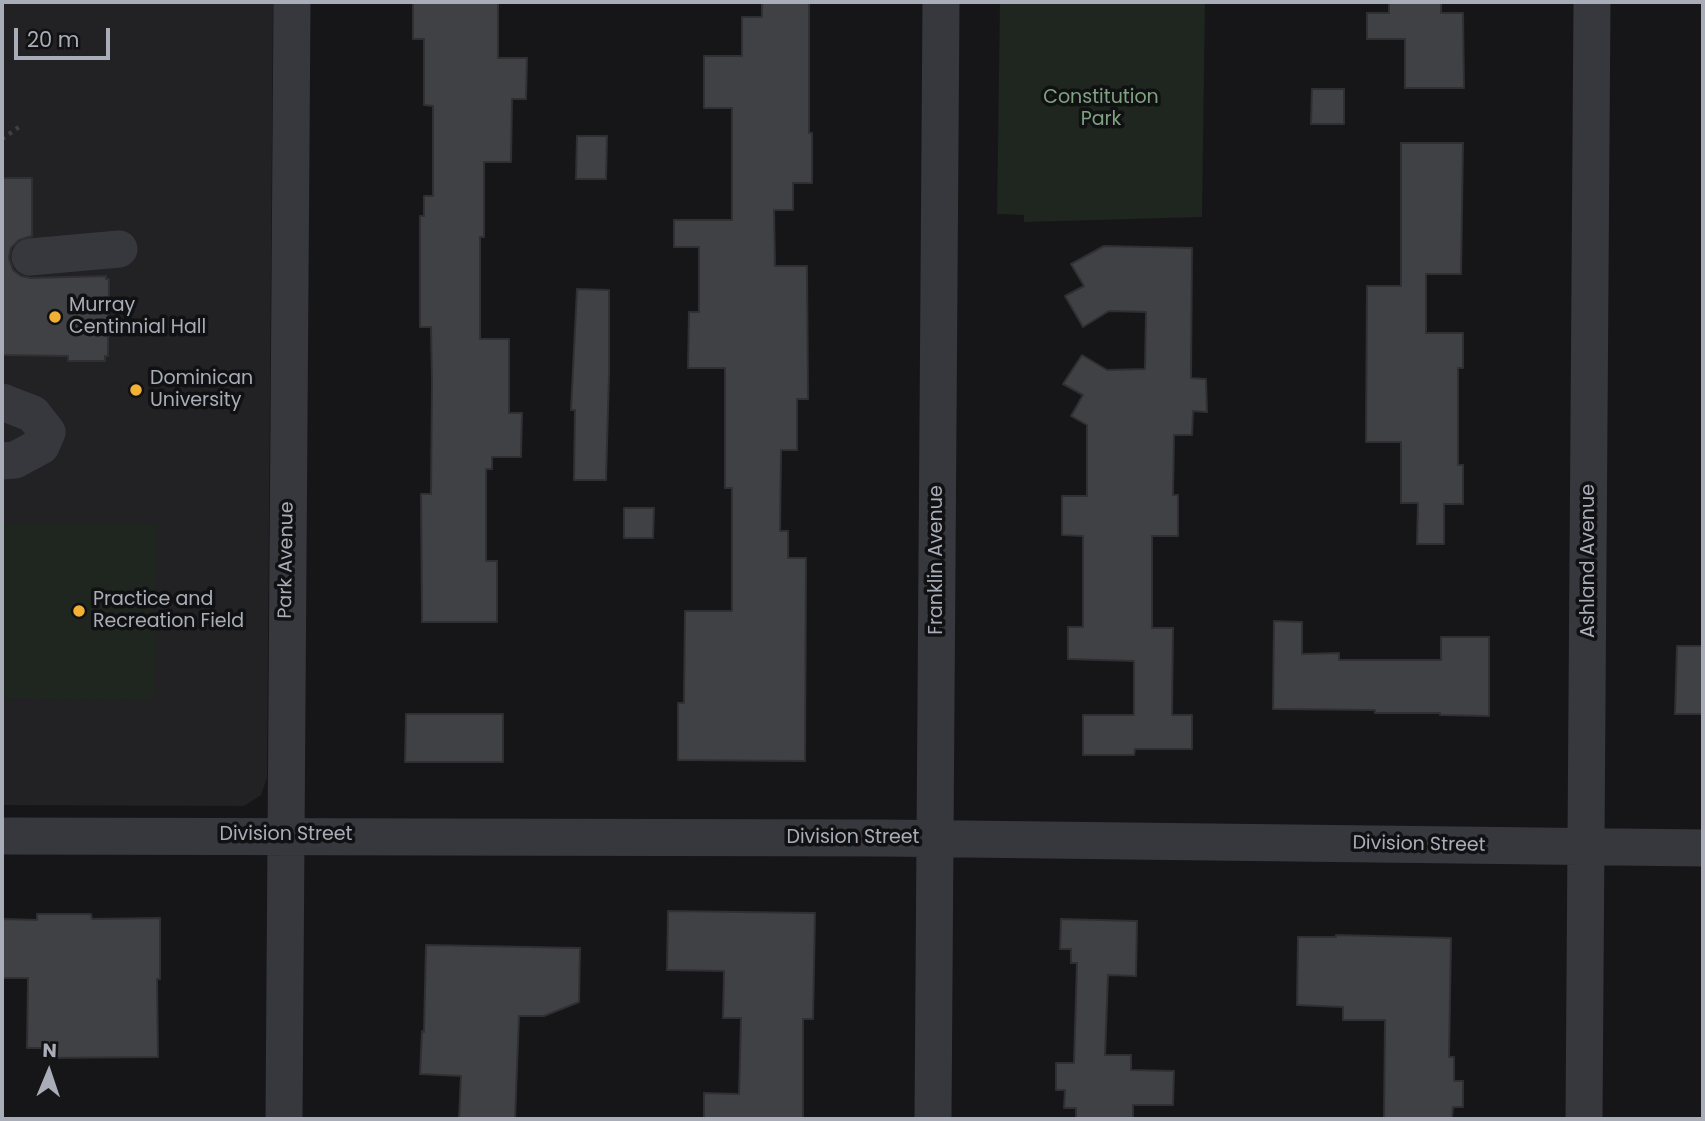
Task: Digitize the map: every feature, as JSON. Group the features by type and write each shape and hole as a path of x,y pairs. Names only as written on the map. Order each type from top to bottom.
{"street":[{"name":"Park Avenue","path":"284,1119 292,2"},
{"name":"Franklin Avenue","path":"933,1119 941,2"},
{"name":"Ashland Avenue","path":"1584,1119 1592,2"},
{"path":"30,257 118,249"},
{"path":"2,402 33,414 47,432 41,446 15,460 2,461"},
{"name":"Division Street","path":"2,836 935,839 1703,848"}],"path":[{"path":"2,139 19,127"}],"shaded area":[{"name":"Dominican University","path":"2,2 273,2 267,778 261,795 244,806 2,805"}],"green space":[{"name":"Constitution Park","path":"1000,2 1205,2 1202,217 1024,222 1024,215 997,214"},
{"name":"Practice and Recreation Field","path":"2,523 157,524 154,700 2,698"}],"building":[{"path":"413,2 498,2 498,58 527,58 526,99 512,99 511,162 484,162 484,237 480,237 480,339 509,339 509,413 522,413 521,457 492,457 492,469 486,469 486,561 497,561 497,622 422,622 421,494 431,494 432,383 431,327 420,327 420,216 424,216 424,196 433,196 433,106 424,105 424,39 413,39"},
{"path":"762,2 808,2 809,5 809,133 812,133 812,183 793,183 793,210 774,210 775,266 807,266 808,399 797,399 797,450 781,450 780,531 788,531 788,558 806,558 805,761 678,760 678,703 684,703 685,611 732,611 732,488 725,488 725,368 688,368 689,312 699,312 699,247 674,247 674,220 732,220 732,108 704,108 704,56 742,56 742,17 762,17"},
{"path":"1389,2 1441,2 1441,13 1463,13 1464,88 1405,88 1405,39 1367,39 1367,13 1389,13"},
{"path":"1312,89 1344,89 1344,124 1311,124"},
{"path":"577,136 607,136 606,179 576,179"},
{"path":"1401,143 1463,143 1461,274 1426,274 1426,333 1463,333 1463,368 1458,368 1458,465 1463,465 1463,504 1444,504 1444,544 1417,544 1418,503 1401,503 1401,442 1366,442 1367,286 1401,286"},
{"name":"Murray Centinnial Hall","path":"2,178 32,178 32,236 19,240 11,248 9,258 13,270 21,276 31,278 106,276 106,279 109,279 108,356 105,356 105,361 68,361 68,356 2,355"},
{"path":"1104,246 1192,248 1191,378 1206,379 1207,412 1193,411 1192,435 1174,435 1173,495 1178,495 1178,536 1152,536 1152,628 1173,628 1172,715 1192,715 1192,749 1135,749 1134,755 1083,755 1083,715 1134,715 1134,661 1068,659 1068,627 1083,627 1083,536 1062,535 1062,496 1087,496 1087,425 1071,416 1083,395 1063,384 1082,355 1107,370 1145,369 1146,312 1109,311 1083,327 1065,296 1084,286 1071,264"},
{"path":"577,289 609,290 606,480 574,480 575,410 571,410"},
{"path":"624,508 654,508 653,538 624,538"},
{"path":"1274,621 1302,622 1302,654 1339,653 1339,660 1441,660 1441,637 1489,637 1489,716 1375,713 1375,710 1273,709"},
{"path":"1677,646 1703,646 1703,714 1675,714"},
{"path":"406,714 503,714 503,762 405,762"},
{"path":"668,911 815,913 813,1019 803,1019 803,1119 704,1119 704,1093 739,1094 741,1018 723,1018 724,971 667,970"},
{"path":"37,914 91,914 92,919 160,918 160,979 157,979 158,1057 42,1058 42,1048 27,1048 28,978 2,978 2,919 37,920"},
{"path":"1061,919 1137,921 1136,976 1108,975 1105,1055 1131,1055 1131,1070 1174,1071 1173,1105 1133,1105 1133,1119 1076,1119 1076,1108 1064,1108 1065,1090 1056,1090 1056,1063 1074,1063 1077,963 1071,963 1071,949 1060,949"},
{"path":"1336,935 1451,938 1449,1057 1454,1057 1454,1081 1463,1081 1463,1107 1453,1107 1452,1119 1384,1119 1385,1020 1343,1020 1343,1007 1297,1005 1298,937"},
{"path":"426,945 580,948 579,1002 544,1016 519,1016 515,1119 459,1119 461,1076 420,1074"}],"place":[{"name":"Murray Centinnial Hall","path":"55,317"},
{"name":"Dominican University","path":"136,390"},
{"name":"Practice and Recreation Field","path":"79,611"}]}
